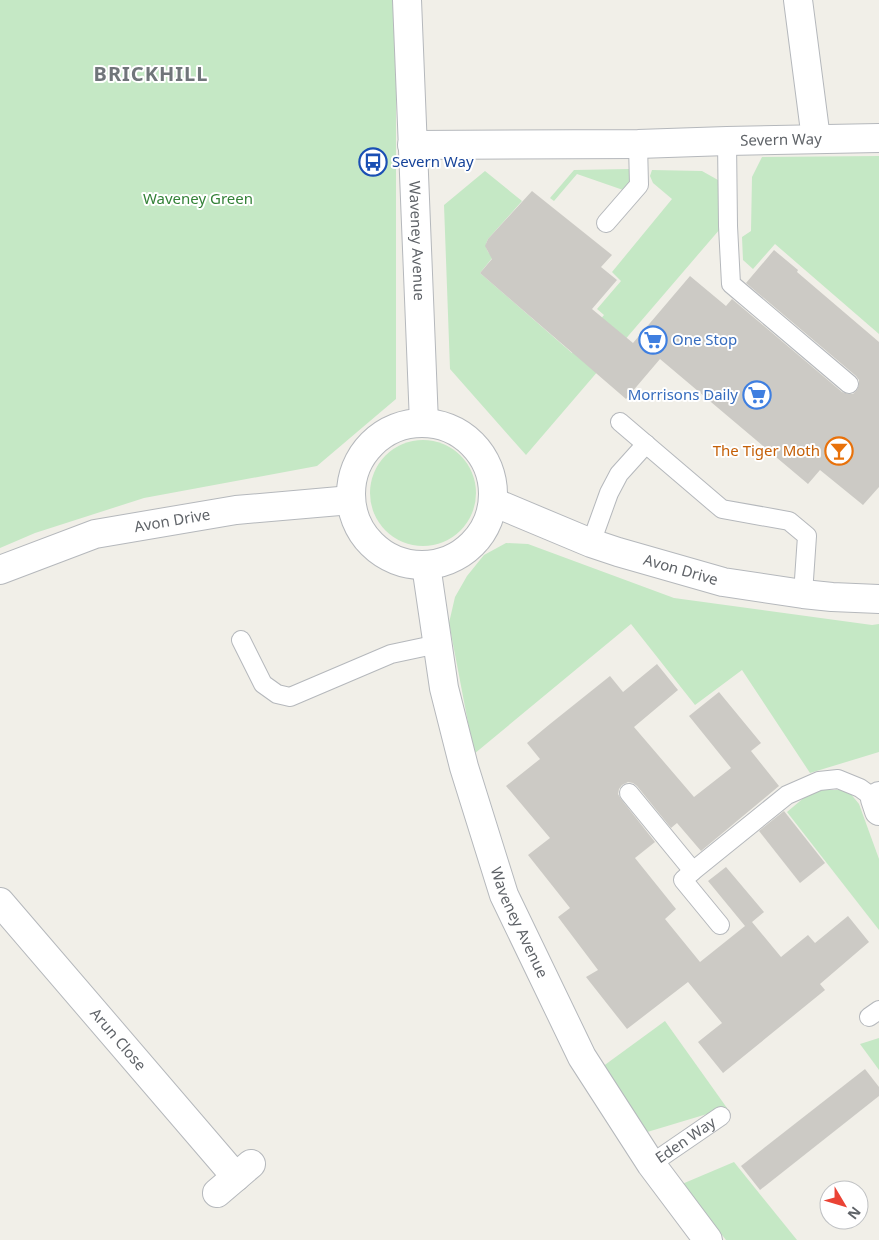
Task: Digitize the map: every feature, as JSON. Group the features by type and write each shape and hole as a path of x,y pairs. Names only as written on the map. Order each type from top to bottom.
{"street":[{"name":"Waveney Avenue","path":"407,0 424,423"},
{"path":"798,0 816,139"},
{"name":"Severn Way","path":"412,145 638,144 879,138"},
{"path":"424,423 447,427 467,439 482,457 491,479 493,502 486,526 471,546 450,560 426,565 404,563 384,555 372,545 355,521 350,500 353,476 363,454 379,437 400,426 424,423"},
{"name":"Avon Drive","path":"0,570 95,534 236,510 350,500"},
{"name":"Avon Drive","path":"493,502 591,543 723,582 803,594 879,599"},
{"name":"Waveney Avenue","path":"426,565 444,688 464,767 504,895 582,1057 651,1164 708,1240"},
{"name":"Arun Close","path":"0,902 235,1178"}],"lane":[{"path":"727,141 731,284 849,384"},
{"path":"606,223 639,185 638,144"},
{"path":"620,422 722,509 789,521 807,536 803,594"},
{"path":"591,543 609,493 619,474 646,444"},
{"path":"241,640 263,684 277,694 290,697 391,654 438,644"},
{"path":"720,925 683,880 787,795 819,782 838,779 860,788 878,802"},
{"path":"629,793 693,871"},
{"name":"Eden Way","path":"651,1164 721,1116"}],"green space":[{"name":"Waveney Green","path":"0,0 396,0 396,399 317,466 144,498 35,533 0,548"},
{"path":"879,156 879,334 775,244 753,269 743,260 742,237 751,231 752,177 762,157"},
{"path":"629,169 631,184 626,191 577,174 554,201 550,198 574,170"},
{"path":"652,170 702,171 718,180 720,229 526,455 450,369 444,205 485,171 522,201 488,239 487,249 493,257 480,273 572,353 604,315 597,309 621,281 612,272 672,199 653,183 650,176"},
{"path":"423,440 443,444 461,455 472,473 476,493 472,513 461,531 443,542 423,546 403,542 385,531 374,513 370,493 374,473 385,455 403,444"},
{"path":"506,543 528,544 674,598 872,625 879,624 879,752 810,773 742,670 695,705 631,624 474,754 449,623 455,597 467,576 484,555"},
{"path":"820,790 840,790 850,793 859,804 879,859 879,930 787,812 806,796"},
{"path":"665,1021 727,1108 644,1133 602,1067"},
{"path":"879,1038 879,1070 860,1044"},
{"path":"734,1162 797,1240 726,1240 682,1184"}],"building":[{"path":"532,191 612,255 601,267 617,280 592,309 633,343 690,276 726,306 732,299 842,392 853,394 859,385 859,380 856,376 746,283 774,250 879,342 879,487 863,505 820,470 808,484 660,359 626,399 480,273 492,259 485,246 488,239"},
{"path":"657,664 678,690 634,727 694,797 731,768 689,716 719,692 761,743 751,751 779,786 701,851 677,823 671,828 637,786 628,782 622,785 618,794 655,842 635,858 676,909 665,919 700,962 745,926 708,881 726,867 764,912 752,922 781,957 808,935 815,943 848,916 869,942 820,984 825,990 723,1073 698,1042 722,1023 688,982 627,1029 586,977 598,970 558,917 570,908 528,855 550,838 506,786 540,759 527,743 550,724 610,676 623,692"},
{"path":"784,811 825,863 800,883 759,831"},
{"path":"865,1069 879,1087 879,1096 760,1190 741,1166"}],"place":[{"name":"Severn Way","path":"373,162"},
{"name":"One Stop","path":"653,340"},
{"name":"Morrisons Daily","path":"757,395"},
{"name":"The Tiger Moth","path":"839,451"}],"district":[{"name":"BRICKHILL","path":"151,74"}]}
